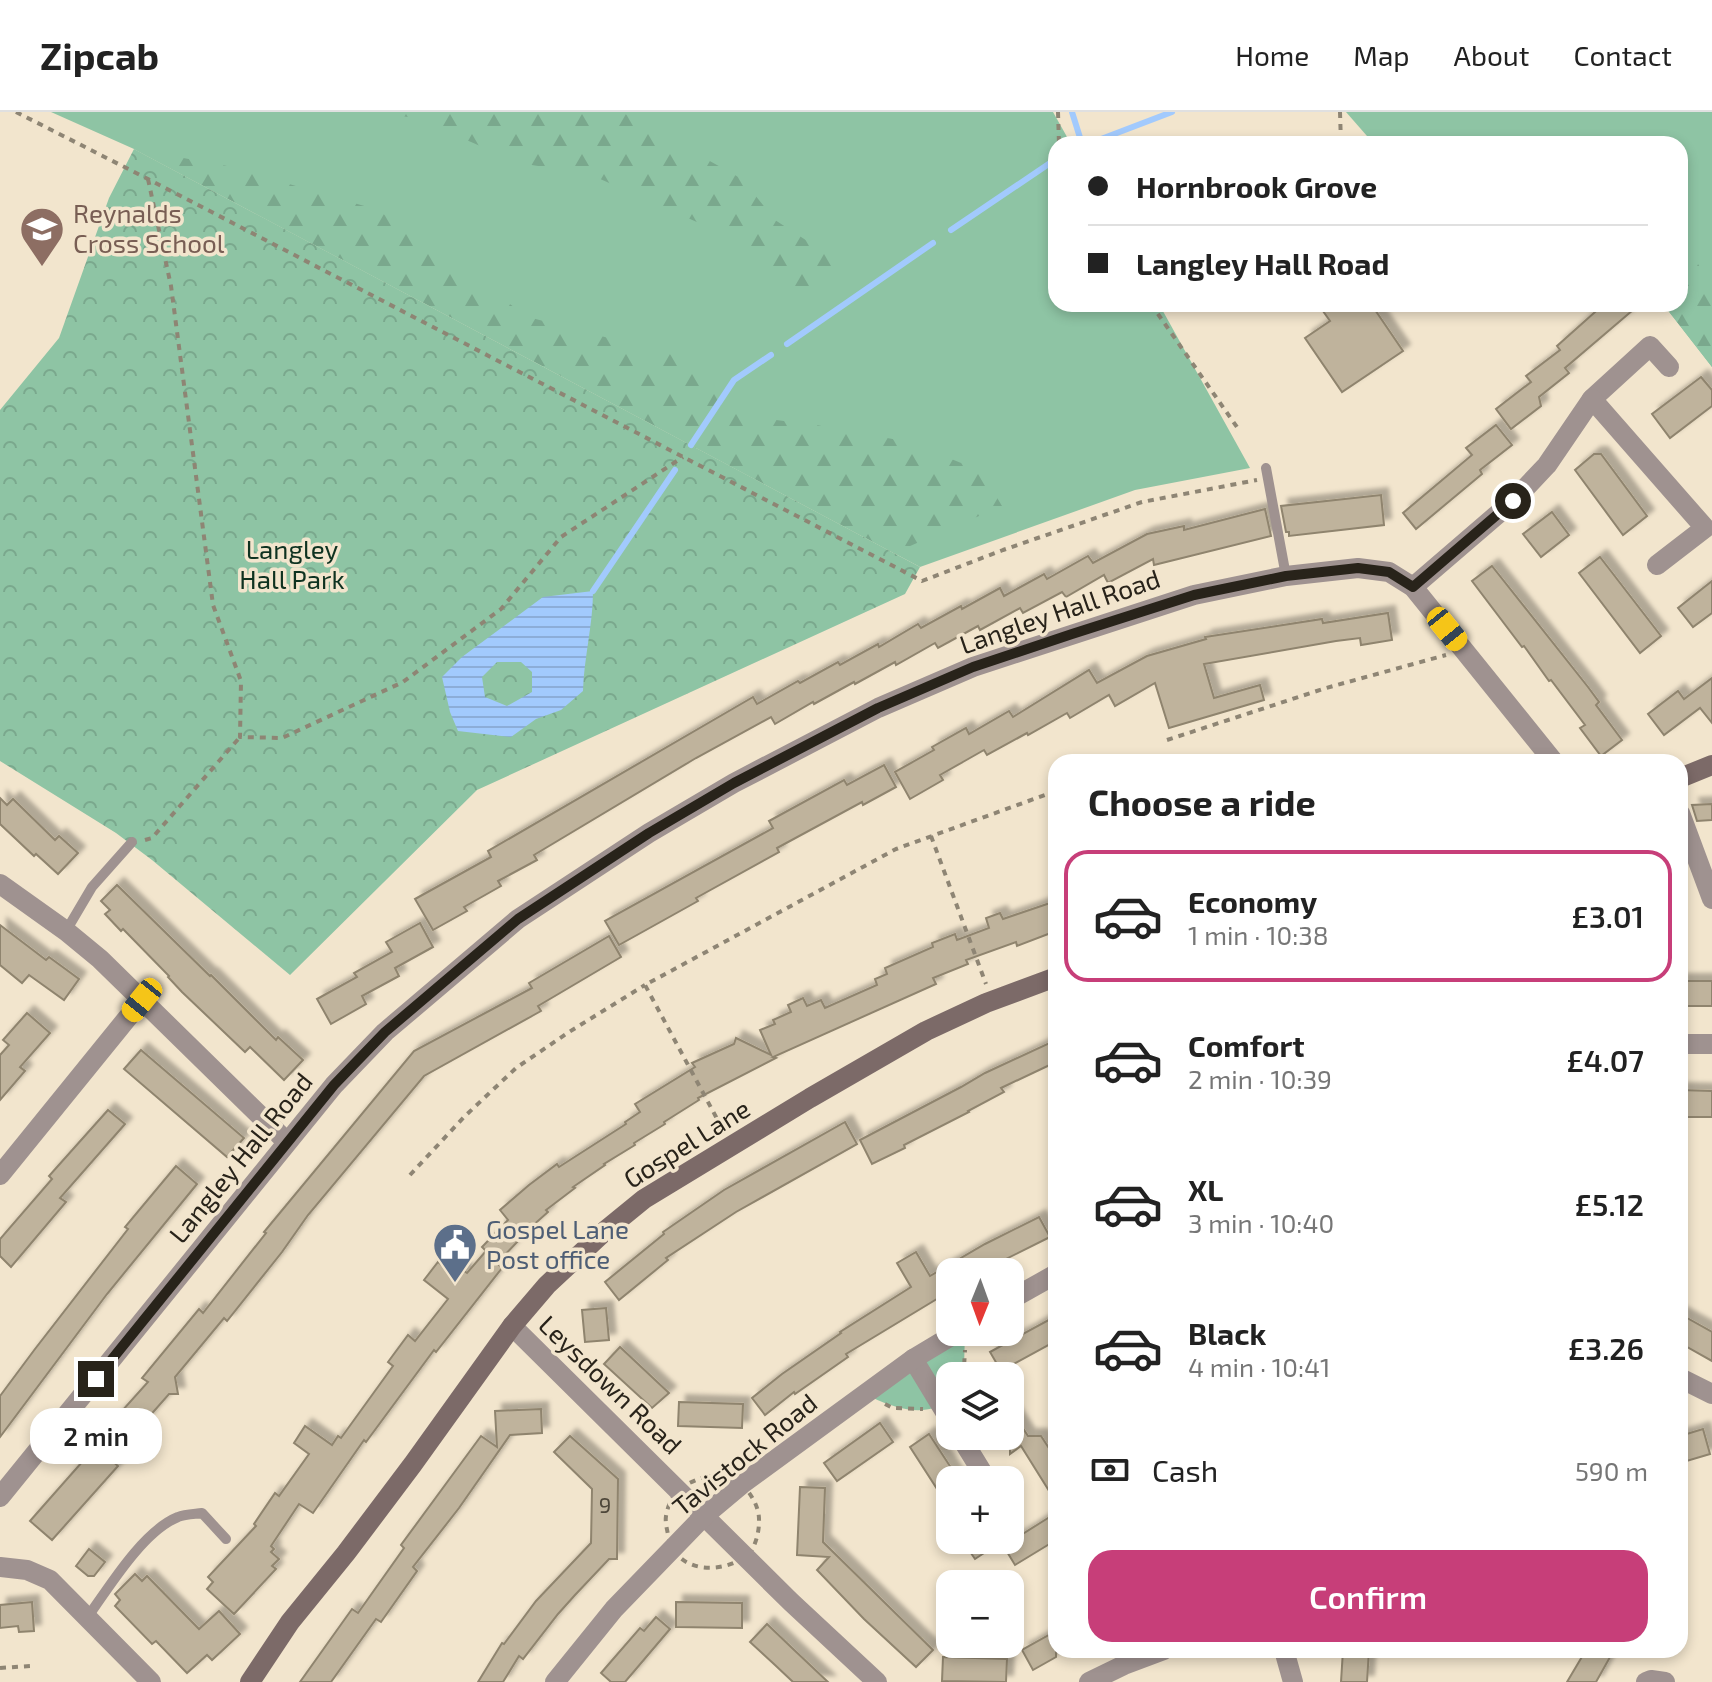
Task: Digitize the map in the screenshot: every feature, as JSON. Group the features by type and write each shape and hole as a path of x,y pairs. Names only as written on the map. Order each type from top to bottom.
{"street":[{"path":"1413,587 1513,501 1547,465 1592,399 1650,346 1669,367"},
{"path":"1592,399 1705,528 1657,565"},
{"name":"Langley Hall Road","path":"0,1497 334,1085 385,1032 518,919 649,833 734,783 878,708 973,667 1194,595 1286,576 1358,568 1389,572 1413,587 1548,754"},
{"path":"1688,775 1712,765"},
{"path":"1688,834 1712,899"},
{"path":"0,884 100,959 287,1142"},
{"name":"Gospel Lane","path":"250,1682 290,1622 413,1464 512,1326 554,1277 615,1222 644,1199 731,1145 926,1031 1048,980"},
{"path":"0,1175 142,1000"},
{"path":"1688,1044 1712,1044"},
{"path":"1024,1292 1048,1279"},
{"name":"Leysdown Road","path":"512,1326 791,1602 877,1682"},
{"name":"Tavistock Road","path":"555,1682 614,1609 705,1515 742,1484 913,1359 943,1346"},
{"path":"913,1359 936,1397"},
{"path":"1688,1382 1712,1394"},
{"path":"0,1567 27,1570 50,1580 151,1682"},
{"path":"1089,1682 1143,1658"},
{"path":"1286,1658 1293,1682"},
{"path":"1646,1682 1665,1682"}],"lane":[{"path":"1266,474 1286,576"},
{"path":"66,931 92,887 132,842"},
{"path":"87,1618 155,1531 179,1517 202,1513 226,1539"}],"path":[{"path":"16,112 922,581 1142,502 1238,483 1266,474"},
{"path":"1058,112 1059,136"},
{"path":"1340,112 1341,136"},
{"path":"132,842 152,838 240,737 241,681 213,605 171,286 148,179"},
{"path":"1157,312 1239,430"},
{"path":"240,737 282,738 403,682 501,609 561,537 683,457"},
{"path":"1167,740 1326,688 1464,650"},
{"path":"410,1175 464,1117 516,1068 645,985 896,849 1048,794"},
{"path":"931,836 992,1001"},
{"path":"645,985 731,1145"},
{"path":"865,1394 893,1408 936,1410"},
{"path":"0,1668 31,1666"}],"green space":[{"path":"51,112 1053,112 1066,136 1048,136 1048,312 1163,312 1250,468 1135,490 920,567 134,149"},
{"path":"369,112 622,112 742,179 775,220 838,258 843,275 794,301 708,227 589,174 519,163 416,118"},
{"path":"1346,112 1712,112 1712,367 1669,312 1688,312 1688,136 1367,136"},
{"path":"134,149 227,166 378,210 528,317 670,354 761,418 909,442 981,471 1002,506 894,553"},
{"name":"Langley Hall Park","path":"134,149 920,567 905,594 477,790 290,975 116,833 0,761 0,410 59,338 109,198"},
{"path":"1688,250 1712,286 1712,367 1669,312 1688,312"},
{"path":"942,1346 965,1346 964,1362 936,1362 936,1407 908,1410 865,1394"}],"water":[{"path":"593,591 583,691 561,710 536,719 511,737 458,731 442,677 462,657 543,597","holes":["497,662 521,662 532,672 532,692 507,706 485,697 482,677"]}],"building":[{"path":"1324,312 1376,312 1403,351 1342,392 1305,338 1330,321"},
{"path":"1595,312 1631,312 1565,368 1569,373 1539,397 1541,406 1511,429 1496,409 1531,382 1526,376 1560,350 1557,346"},
{"path":"1701,377 1712,390 1712,406 1670,438 1652,414"},
{"path":"1496,425 1512,445 1416,529 1403,513 1472,455 1466,448"},
{"path":"1594,454 1601,454 1647,516 1623,535 1575,470"},
{"path":"1381,495 1384,525 1289,536 1286,532 1281,506"},
{"path":"1265,509 1271,536 1154,565 1153,559 1108,583 1104,575 1066,597 1062,592 1023,613 1020,608 980,630 978,626 938,648 935,643 896,665 895,662 813,702 775,724 771,717 534,855 537,860 498,881 501,886 464,907 467,911 433,930 415,899 491,857 488,851 753,697 757,704 798,681 800,683 838,662 840,665 878,644 879,647 918,624 921,628 1000,588 1004,596 1044,574 1047,579 1088,556 1093,563 1147,534 1184,526 1184,530"},
{"path":"1552,512 1569,535 1541,557 1523,534"},
{"path":"1600,557 1661,636 1640,653 1579,573"},
{"path":"1492,566 1588,687 1599,702 1596,705 1622,740 1600,754 1580,728 1585,725 1472,581"},
{"path":"1712,581 1712,613 1693,627 1678,608"},
{"path":"1388,613 1392,640 1361,645 1360,638 1336,641 1204,664 1214,698 1260,685 1264,700 1169,728 1155,683 1115,706 1109,695 1070,718 1067,713 987,755 984,750 940,775 943,780 910,799 895,772 966,728 969,734 1009,711 1013,717 1089,670 1097,683 1147,656 1205,637 1322,619 1323,623"},
{"path":"1712,678 1712,723 1700,708 1664,735 1648,714 1678,691 1684,699"},
{"path":"884,765 896,787 777,848 779,852 619,945 605,921 773,828 769,821 844,780 847,785"},
{"path":"0,798 7,805 13,799 55,840 59,836 78,853 58,874 0,824"},
{"path":"1712,804 1712,820 1697,821 1692,805"},
{"path":"117,885 276,1040 278,1037 303,1060 284,1080 250,1047 245,1052 105,914 110,910 101,901"},
{"path":"1048,904 1048,934 966,960 968,964 933,978 936,984 773,1057 776,1058 698,1098 573,1187 546,1210 548,1212 497,1263 502,1268 436,1352 434,1350 366,1442 364,1440 313,1513 299,1504 271,1546 274,1549 271,1552 279,1559 272,1566 276,1569 234,1614 207,1589 213,1582 208,1577 256,1526 254,1524 275,1493 279,1496 309,1454 294,1443 305,1426 332,1445 338,1436 341,1438 393,1366 388,1362 408,1335 415,1341 448,1299 424,1280 438,1262 451,1272 456,1265 467,1273 486,1251 482,1247 508,1220 500,1210 529,1185 557,1164 559,1167 626,1124 640,1112 635,1104 695,1067 692,1063 734,1044 736,1038 771,1055 760,1030 791,1012 788,1005 803,998 807,1006 821,1000 825,1008 877,985 875,979 887,974 885,968 933,947 932,943 955,934 957,940 989,928 986,918 1000,913 1003,919"},
{"path":"420,923 433,947 395,968 399,976 362,996 366,1004 331,1024 317,999 357,977 354,973 392,952 386,942"},
{"path":"0,925 46,960 49,957 79,979 64,1000 29,975 22,983 0,965"},
{"path":"609,936 621,957 538,1006 541,1011 424,1076 308,1215 227,1321 224,1318 175,1377 178,1394 169,1394 111,1460 118,1466 52,1540 30,1521 98,1444 95,1441 148,1382 142,1378 199,1309 203,1313 264,1232 414,1051 532,988 529,983"},
{"path":"1688,981 1712,981 1712,1006 1688,1006"},
{"path":"27,1013 50,1033 20,1067 25,1071 0,1100 0,1055 9,1045 3,1040"},
{"path":"1048,1044 1048,1066 1001,1088 1004,1092 872,1164 860,1140 985,1073"},
{"path":"141,1050 244,1138 227,1157 124,1069"},
{"path":"1688,1090 1712,1091 1712,1117 1688,1117"},
{"path":"108,1110 125,1124 60,1198 66,1202 11,1267 0,1256 0,1239 52,1179 49,1176"},
{"path":"845,1122 857,1144 736,1212 666,1258 668,1260 619,1300 605,1282 663,1232 724,1190"},
{"path":"176,1166 197,1184 107,1294 0,1437 0,1396 128,1229 125,1227"},
{"path":"1039,1217 1048,1233 1048,1238 1008,1258 961,1258"},
{"path":"916,1252 930,1276 936,1273 936,1299 846,1354 848,1357 765,1415 752,1398 840,1332 911,1287 897,1263"},
{"path":"606,1308 609,1340 585,1342 582,1310"},
{"path":"1688,1318 1712,1332 1712,1361 1688,1348"},
{"path":"1048,1320 1048,1345 1017,1362 996,1362 990,1352 1001,1346 1024,1346 1024,1333"},
{"path":"620,1347 669,1393 652,1408 604,1364"},
{"path":"679,1402 743,1404 742,1428 678,1426"},
{"path":"541,1409 542,1433 510,1435 413,1567 417,1571 381,1622 376,1619 331,1682 300,1682 352,1609 358,1613 404,1548 401,1545 481,1436 497,1447 495,1411"},
{"path":"880,1423 893,1442 837,1481 824,1463"},
{"path":"1703,1429 1710,1454 1688,1461 1688,1434"},
{"path":"1024,1430 1028,1436 1041,1436 1048,1447 1048,1489 1024,1450"},
{"path":"929,1434 936,1450 939,1450 950,1466 936,1466 936,1487 910,1447"},
{"path":"570,1436 618,1479 617,1559 609,1559 575,1595 523,1659 519,1656 503,1682 478,1682 502,1643 536,1601 591,1543 592,1489 554,1452"},
{"path":"800,1487 825,1488 823,1542 933,1650 916,1667 817,1570 829,1557 797,1555"},
{"path":"1048,1518 1048,1545 1015,1565 1008,1554 1024,1554 1024,1533"},
{"path":"89,1549 105,1562 94,1576 88,1576 76,1566"},
{"path":"135,1574 142,1581 147,1576 199,1629 219,1611 240,1634 212,1660 207,1655 187,1673 156,1641 152,1644 115,1606 120,1600 115,1594"},
{"path":"32,1602 34,1631 19,1632 18,1626 0,1628 0,1605"},
{"path":"676,1602 742,1603 742,1628 676,1627"},
{"path":"656,1617 670,1629 625,1682 611,1682 601,1673 640,1628 644,1631"},
{"path":"767,1624 828,1682 793,1682 750,1642"},
{"path":"1048,1635 1048,1658 1054,1658 1033,1670 1024,1649"},
{"path":"943,1658 1007,1659 1006,1682 942,1681"},
{"path":"1342,1658 1368,1658 1367,1682 1341,1682"},
{"path":"1581,1658 1610,1658 1596,1682 1567,1682"}],"waterway":[{"path":"1072,112 1080,136"},
{"path":"1109,136 1172,112"},
{"path":"951,230 1048,164"},
{"path":"787,344 933,243"},
{"path":"691,445 734,380 771,355"},
{"path":"593,591 675,470"}],"place":[{"name":"Reynalds Cross School","path":"42,268"},
{"name":"Gospel Lane Post office","path":"455,1284"}],"route":[{"path":"96,1379 334,1085 385,1032 518,919 649,833 734,783 878,708 973,667 1072,634 1194,595 1286,576 1358,568 1389,572 1413,587 1513,501"}]}
